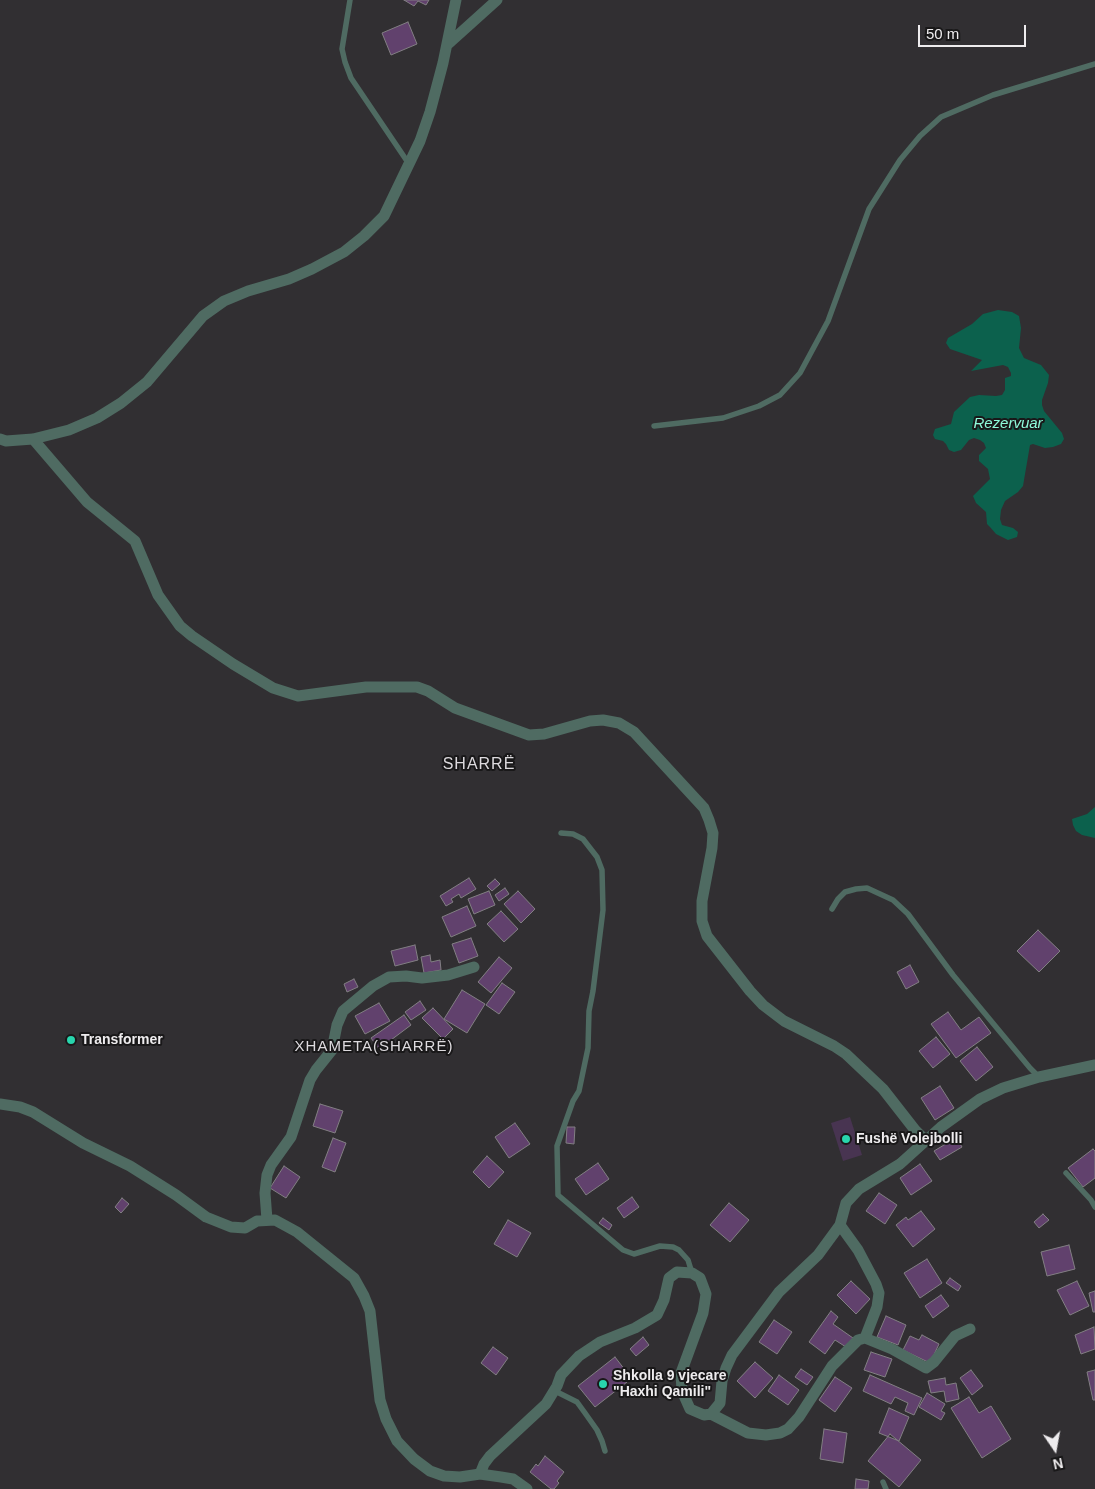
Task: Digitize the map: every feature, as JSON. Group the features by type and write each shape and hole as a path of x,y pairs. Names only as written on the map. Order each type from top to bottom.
{"street":[{"path":"0,439 6,441 33,439 69,430 98,418 121,403 147,382 203,316 224,301 248,291 289,279 344,252 364,236 384,216 420,141 430,112 456,0"},
{"path":"447,45 497,0"},
{"path":"33,439 87,502 135,541 158,595 180,626 233,664 272,688 298,696 366,687 417,687 428,691 455,708 529,735 544,734 590,721 603,720 619,723 634,732 704,808 709,820 713,833 712,848 702,901 702,921 707,936 763,1006 784,1021 846,1054 883,1089 925,1140"},
{"path":"267,1220 266,1175 291,1137 310,1080 332,1050 337,1025 343,1011 373,986 389,977 406,976 422,978 448,975 474,967"},
{"path":"711,1414 720,1404 722,1381 732,1355 786,1283 818,1255 840,1225 846,1203 859,1189 900,1164 925,1140 980,1099 1003,1088 1039,1077 1095,1065"},
{"path":"0,1104 20,1107 33,1112 83,1144 130,1166 206,1217 238,1228 244,1228 257,1221 275,1220 297,1232 354,1278 370,1311 380,1400 386,1419 397,1442 414,1459 430,1471 444,1476 480,1474 513,1480 527,1489"},
{"path":"840,1225 858,1250 879,1293 877,1307 865,1338"},
{"path":"480,1474 490,1456 546,1404 555,1391 561,1375 578,1356 600,1342 652,1319 661,1309 669,1278 677,1272 692,1273 700,1278 706,1294 703,1313 680,1373 682,1392 690,1409 704,1415 711,1414 748,1433 766,1435 780,1433 788,1429 799,1417 832,1366 858,1340 865,1338 892,1348 926,1368 934,1362 955,1336 970,1329"}],"lane":[{"path":"350,0 342,49 344,62 351,78 408,164"},
{"path":"654,426 723,418 759,406 780,394 787,387 800,373 828,321 869,209 900,160 920,136 941,117 993,96 1095,64"},
{"path":"561,833 573,834 583,839 597,857 602,870 603,910 594,991 589,1011 588,1048 578,1091 557,1146 558,1195 623,1250 634,1254 660,1246 673,1248 679,1250 688,1260 692,1273"},
{"path":"832,910 838,899 845,892 856,889 866,888 893,900 908,914 953,975 1039,1077"},
{"path":"1066,1173 1095,1207"},
{"path":"555,1391 576,1402 586,1413 597,1430 604,1451"},
{"path":"883,1482 886,1489"}],"shaded area":[{"name":"Fushë Volejbolli","path":"850,1117 862,1155 843,1161 831,1123"}],"water":[{"name":"Rezervuar","path":"998,310 1012,312 1019,316 1021,328 1019,348 1024,358 1041,365 1049,375 1042,405 1044,411 1062,433 1064,439 1061,444 1053,447 1045,448 1033,444 1030,445 1023,486 1005,501 1001,510 1000,519 1002,525 1013,528 1018,532 1017,537 1008,540 996,534 987,524 986,512 976,503 973,496 990,479 988,469 979,461 979,455 986,448 984,443 974,438 969,440 961,450 954,452 949,450 943,441 935,439 933,435 935,429 951,424 954,412 970,397 1002,395 1005,390 1005,378 1011,376 1008,367 1003,365 971,371 982,360 950,349 946,343 948,338 972,324 983,314"},
{"path":"1095,807 1095,838 1082,835 1076,831 1072,819 1087,814"}],"building":[{"path":"404,0 429,0 426,5 418,1 414,6"},
{"path":"408,22 417,44 391,55 382,33"},
{"path":"469,878 476,889 461,898 459,894 451,899 453,902 446,906 440,896"},
{"path":"495,879 500,884 492,891 487,886"},
{"path":"505,888 509,894 499,901 495,895"},
{"path":"489,891 495,905 474,914 468,899"},
{"path":"518,891 535,909 521,923 504,904"},
{"path":"467,906 476,926 451,937 442,917"},
{"path":"501,911 518,929 504,942 487,924"},
{"path":"1038,930 1060,951 1039,972 1017,951"},
{"path":"471,938 478,956 459,963 452,944"},
{"path":"415,945 418,960 395,966 391,951"},
{"path":"430,955 431,962 440,960 441,970 424,973 421,957"},
{"path":"499,957 512,968 491,993 478,982"},
{"path":"910,965 919,982 906,989 897,972"},
{"path":"354,979 358,987 347,992 344,984"},
{"path":"502,983 515,992 499,1014 486,1005"},
{"path":"462,990 485,1004 467,1033 444,1019"},
{"path":"420,1001 426,1010 411,1020 405,1012"},
{"path":"379,1003 390,1021 365,1034 355,1016"},
{"path":"433,1008 453,1029 443,1039 422,1018"},
{"path":"948,1012 961,1030 979,1017 991,1033 956,1058 931,1024"},
{"path":"404,1015 411,1025 379,1049 371,1038"},
{"path":"936,1037 950,1054 933,1068 919,1051"},
{"path":"977,1047 993,1067 976,1081 960,1061"},
{"path":"940,1086 954,1108 935,1120 921,1098"},
{"path":"320,1104 343,1111 335,1133 313,1126"},
{"path":"515,1123 530,1144 509,1158 495,1137"},
{"path":"567,1127 575,1127 574,1144 566,1143"},
{"path":"953,1132 962,1147 940,1160 934,1151 949,1142 946,1136"},
{"path":"333,1138 346,1143 335,1172 322,1167"},
{"path":"1093,1149 1095,1151 1095,1178 1083,1187 1068,1168"},
{"path":"487,1156 504,1172 489,1188 473,1172"},
{"path":"598,1163 609,1179 586,1195 575,1179"},
{"path":"920,1164 932,1181 911,1195 900,1178"},
{"path":"284,1166 300,1177 286,1198 270,1188"},
{"path":"879,1193 897,1205 885,1224 866,1211"},
{"path":"632,1197 639,1207 624,1218 617,1208"},
{"path":"122,1198 129,1204 121,1213 115,1207"},
{"path":"729,1203 749,1220 730,1242 710,1225"},
{"path":"921,1211 935,1229 913,1247 896,1225 906,1217 908,1220"},
{"path":"1043,1214 1049,1220 1039,1228 1034,1222"},
{"path":"603,1218 612,1225 609,1230 599,1223"},
{"path":"508,1220 531,1233 517,1257 494,1244"},
{"path":"1069,1245 1075,1269 1047,1276 1041,1252"},
{"path":"927,1259 942,1283 920,1298 904,1273"},
{"path":"950,1278 961,1286 958,1291 946,1283"},
{"path":"851,1281 870,1299 856,1314 837,1295"},
{"path":"1077,1281 1089,1306 1070,1315 1057,1290"},
{"path":"1095,1291 1095,1312 1093,1312 1089,1293"},
{"path":"941,1295 949,1306 933,1318 925,1306"},
{"path":"831,1311 838,1317 833,1324 853,1338 846,1347 835,1340 825,1354 809,1342"},
{"path":"886,1316 906,1325 898,1345 877,1337"},
{"path":"774,1320 792,1332 777,1354 759,1342"},
{"path":"1094,1327 1095,1349 1081,1354 1075,1335"},
{"path":"922,1335 939,1344 930,1363 903,1350 910,1336 919,1340"},
{"path":"643,1337 649,1345 636,1356 630,1349"},
{"path":"493,1347 508,1358 496,1375 481,1363"},
{"path":"871,1352 892,1359 885,1377 864,1370"},
{"name":"Shkolla 9 vjecare \"Haxhi Qamili\"","path":"615,1357 625,1370 621,1374 627,1382 595,1407 578,1386"},
{"path":"755,1362 773,1378 755,1398 737,1381"},
{"path":"801,1369 813,1377 807,1385 795,1377"},
{"path":"971,1370 983,1386 972,1395 960,1378"},
{"path":"1095,1370 1095,1400 1093,1400 1087,1372"},
{"path":"779,1375 799,1390 788,1405 768,1391"},
{"path":"870,1375 922,1398 914,1415 905,1411 908,1403 895,1397 891,1404 863,1391"},
{"path":"835,1377 852,1388 835,1412 819,1400"},
{"path":"945,1378 946,1385 956,1383 959,1399 946,1402 944,1391 931,1393 928,1381"},
{"path":"927,1393 945,1404 941,1411 945,1413 941,1420 919,1407"},
{"path":"969,1397 979,1413 991,1406 1011,1439 982,1458 951,1408"},
{"path":"889,1408 909,1417 899,1441 879,1433"},
{"path":"824,1429 847,1433 843,1463 820,1459"},
{"path":"890,1434 921,1460 899,1487 868,1461"},
{"path":"545,1456 564,1472 554,1489 551,1489 530,1472 536,1464 538,1466"},
{"path":"856,1479 869,1481 868,1489 855,1489"}],"place":[{"name":"Transformer","path":"71,1040"},
{"name":"Fushë Volejbolli","path":"846,1139"},
{"name":"Shkolla 9 vjecare \"Haxhi Qamili\"","path":"603,1384"}],"district":[{"name":"SHARRË","path":"479,765"},
{"name":"XHAMETA(SHARRË)","path":"374,1047"}]}
